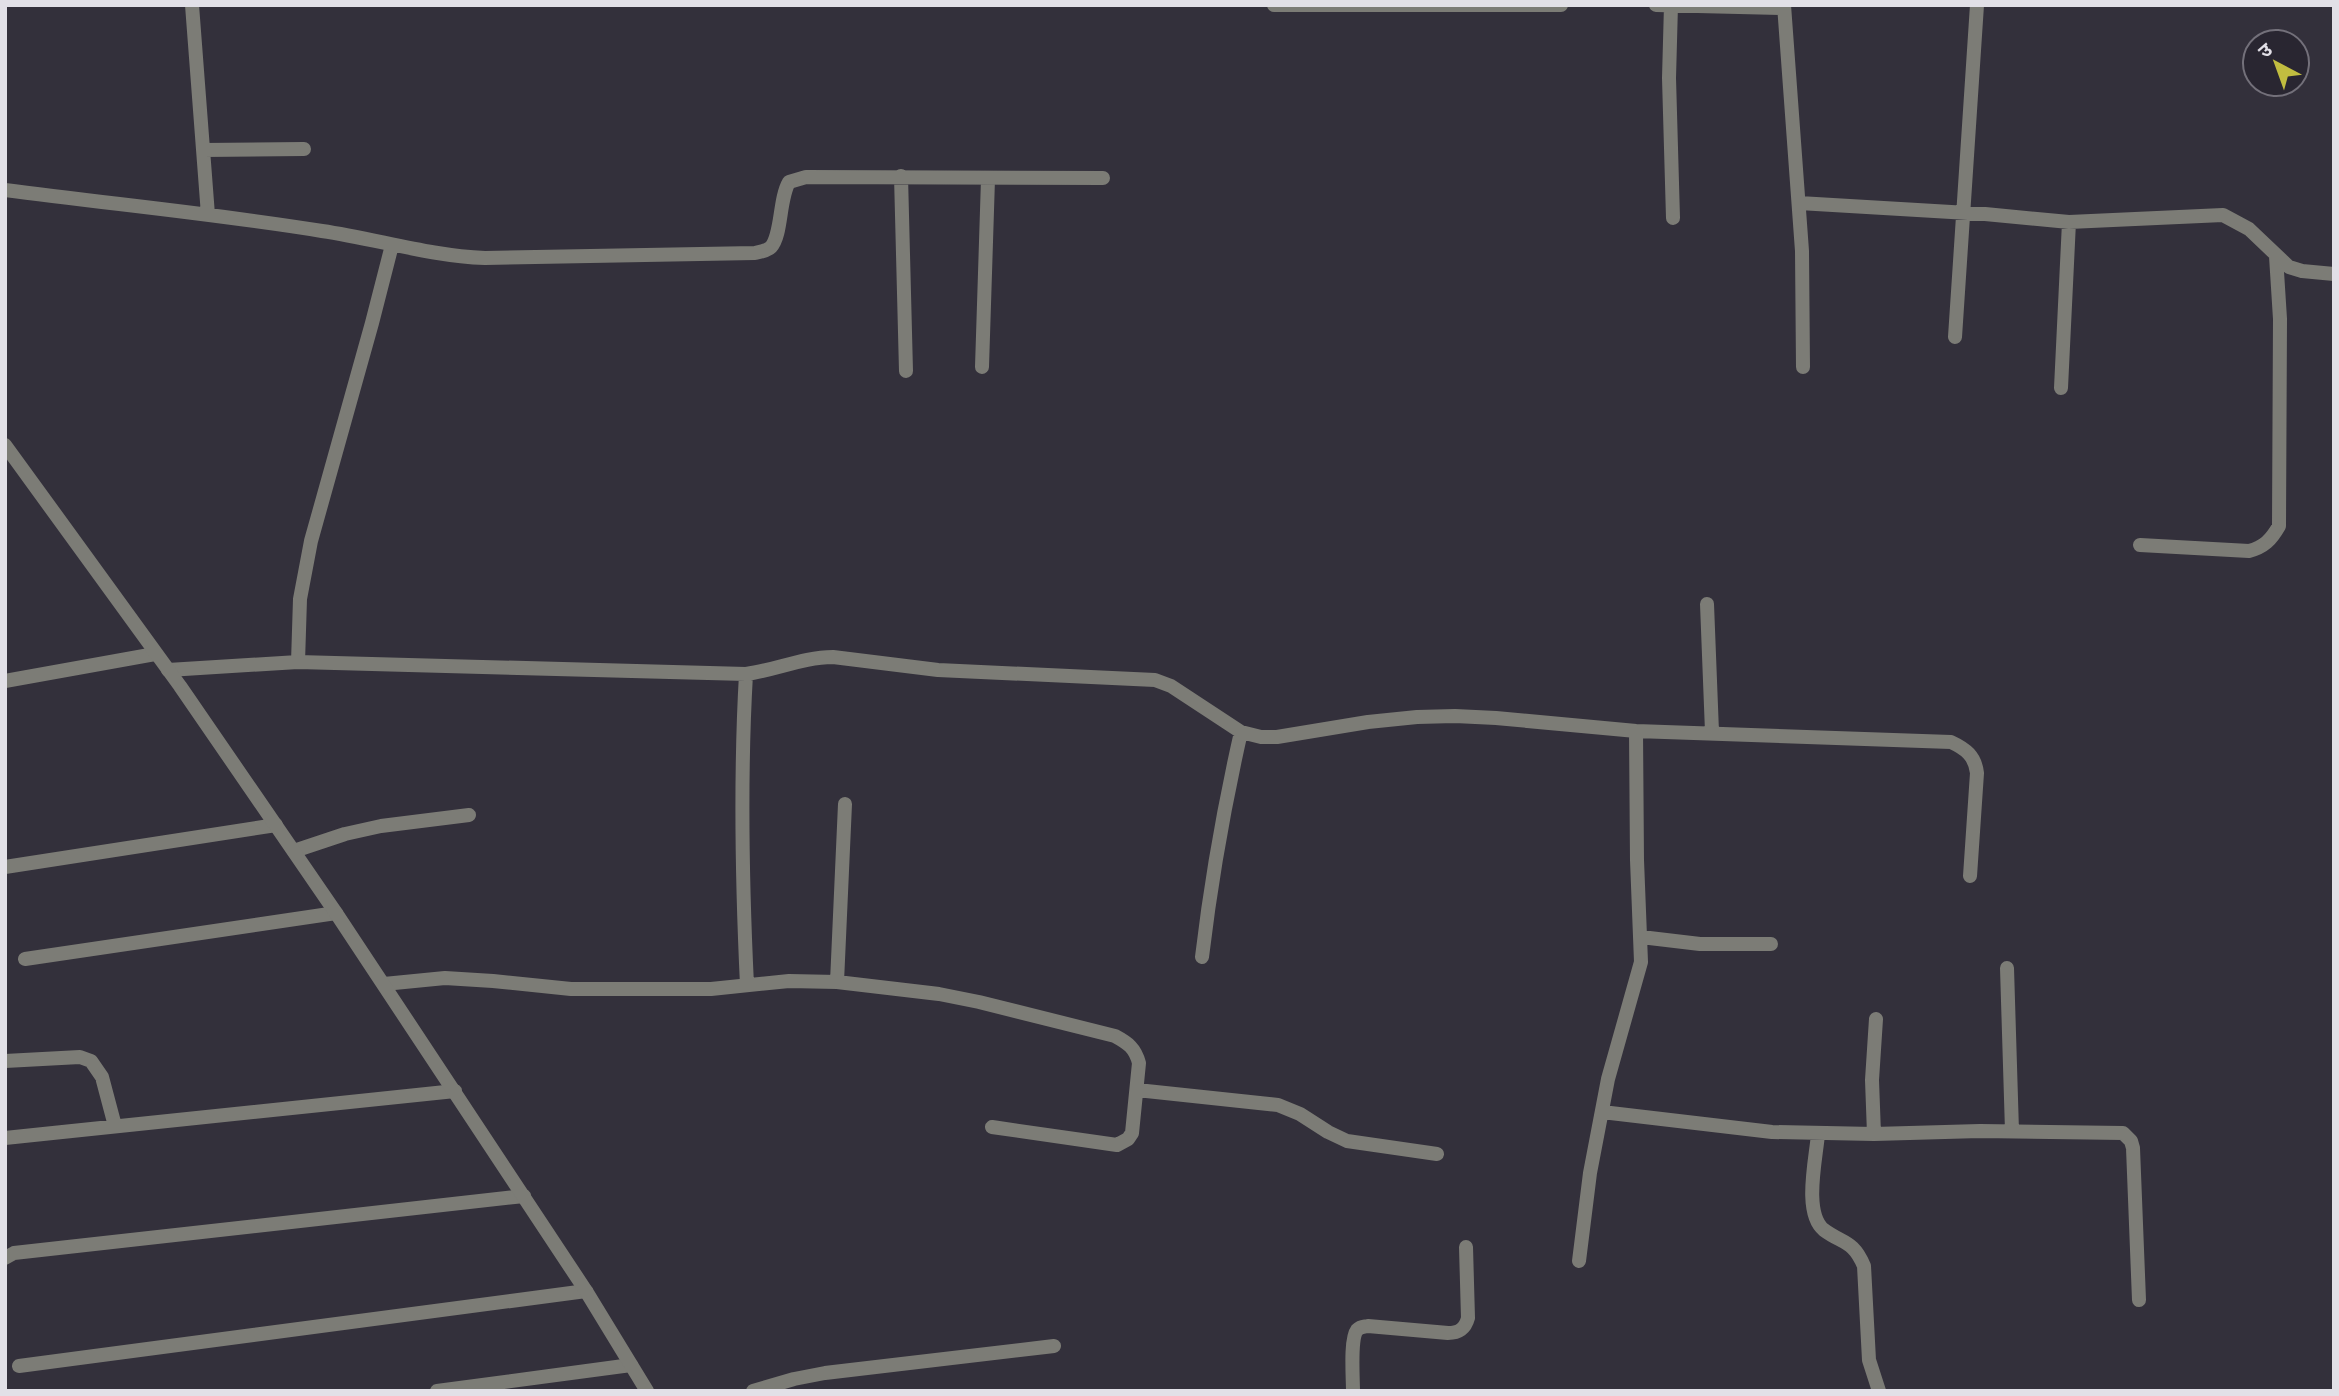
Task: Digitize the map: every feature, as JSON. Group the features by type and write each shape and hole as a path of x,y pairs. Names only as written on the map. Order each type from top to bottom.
{"street":[{"path":"192,5 208,215"},
{"path":"1274,5 1562,5"},
{"path":"1656,5 1784,7 1804,292 1802,368"},
{"path":"1671,5 1673,218"},
{"path":"1955,337 1977,5"},
{"path":"203,150 304,149"},
{"path":"901,176 906,371"},
{"path":"5,190 325,231 455,257 485,258 755,253 771,247 789,182 806,177 1103,178"},
{"path":"982,367 988,179"},
{"path":"1799,203 1963,212 2069,222 2223,215 2249,229 2289,267 2334,274"},
{"path":"2061,388 2069,222"},
{"path":"298,662 300,599 311,541 370,333 392,244"},
{"path":"2140,545 2249,551 2260,548 2271,540 2279,526 2280,319 2276,256"},
{"path":"5,445 168,670 294,851 524,1196 648,1391"},
{"path":"1707,604 1713,732"},
{"path":"5,681 155,654"},
{"path":"168,670 298,662 746,674 817,657 938,670 1145,679 1171,686 1241,733 1277,737 1368,722 1455,716 1636,731 1951,742 1963,748 1975,762 1977,773 1970,876"},
{"path":"746,674 743,761 747,985"},
{"path":"1579,1261 1586,1198 1608,1079 1641,962 1636,860 1636,731"},
{"path":"1202,957 1216,849 1241,733"},
{"path":"837,982 845,804"},
{"path":"294,851 381,825 469,815"},
{"path":"5,867 276,825"},
{"path":"25,959 336,913"},
{"path":"1641,937 1700,944 1771,944"},
{"path":"2007,968 2012,1131"},
{"path":"384,984 445,978 571,989 712,989 789,981 837,982 939,994 979,1002 1115,1036 1126,1042 1137,1055 1139,1063 1132,1133 1123,1144 992,1127"},
{"path":"1874,1134 1871,1080 1875,1018"},
{"path":"5,1061 80,1057 91,1061 102,1077 115,1126"},
{"path":"1137,1090 1278,1105 1300,1114 1347,1141 1437,1154"},
{"path":"5,1138 455,1091"},
{"path":"1602,1112 1772,1132 1818,1134 2116,1132 2127,1136 2133,1148 2139,1300"},
{"path":"1818,1134 1813,1213 1818,1224 1848,1243 1859,1254 1864,1266 1869,1360 1879,1390"},
{"path":"5,1258 14,1253 524,1196"},
{"path":"1353,1391 1354,1341 1357,1331 1362,1327 1456,1333 1466,1325 1466,1247"},
{"path":"19,1366 586,1291"},
{"path":"753,1391 825,1373 1054,1346"},
{"path":"437,1391 631,1365"}]}
